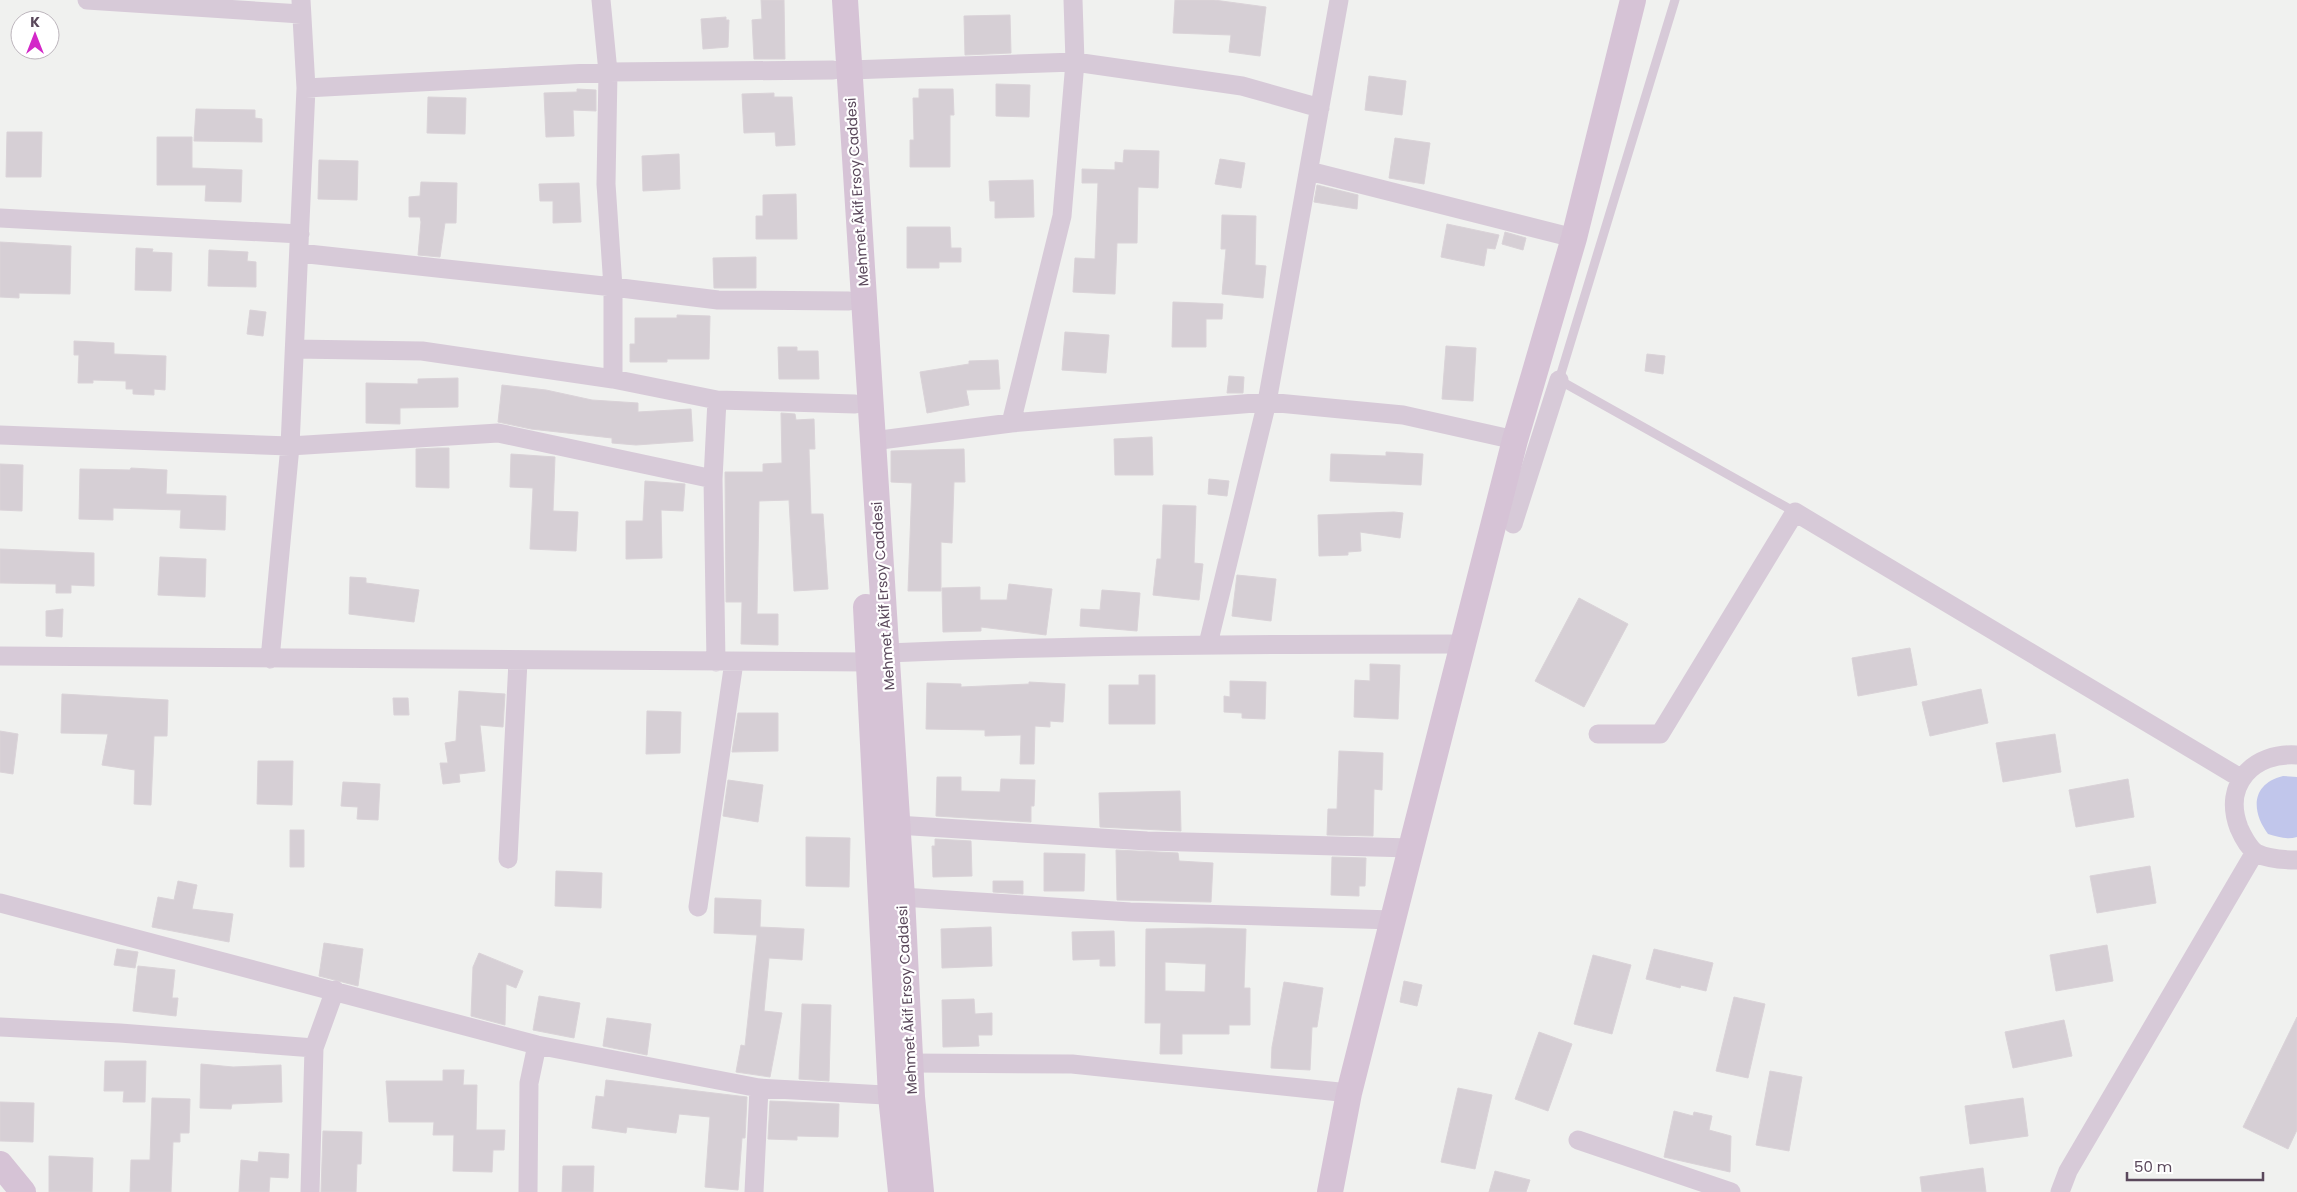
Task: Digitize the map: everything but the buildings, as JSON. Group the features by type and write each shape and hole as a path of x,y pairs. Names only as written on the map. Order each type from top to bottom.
{"main road":[{"name":"Mehmet Âkif Ersoy Caddesi","path":"829,0 841,70 873,441 878,658 902,1096 901,1192"},
{"name":"Mehmet Âkif Ersoy Caddesi","path":"845,0 841,70 848,301 878,658 897,825 902,897 910,1063 902,1096 921,1192"},
{"path":"1330,1192 1349,1093 1515,440 1574,238 1633,0"},
{"path":"0,1164 23,1192"}],"street":[{"path":"88,0 301,7 306,88 295,349 290,446 270,659"},
{"path":"601,0 608,72 606,184 613,287 613,379"},
{"path":"1012,423 1062,216 1075,62 1073,0"},
{"path":"1208,644 1267,402 1339,0"},
{"path":"306,88 608,72 841,70 1075,62 1242,86 1320,108"},
{"path":"1309,170 1574,238"},
{"path":"0,218 300,234"},
{"path":"299,253 718,300 848,301"},
{"path":"295,349 422,351 613,379 717,400 856,404"},
{"path":"1513,524 1559,380"},
{"path":"698,907 725,662 713,479 717,400"},
{"path":"873,441 1012,423 1267,402 1403,415 1515,440"},
{"path":"0,435 290,446 498,433 713,479"},
{"path":"1598,734 1660,734 1794,512 2242,779"},
{"path":"0,656 725,662 878,658 1046,646 1464,644"},
{"path":"508,859 518,661"},
{"path":"2297,755 2281,754 2270,756 2254,765 2242,779 2234,799 2235,817 2241,835 2255,852 2279,860 2297,860"},
{"path":"897,825 1147,841 1412,848"},
{"path":"2060,1192 2068,1171 2255,852"},
{"path":"902,897 1130,912 1393,920"},
{"path":"0,903 335,990 536,1046 759,1088 902,1096"},
{"path":"310,1192 314,1048 335,990"},
{"path":"0,1027 120,1033 314,1048"},
{"path":"528,1192 529,1083 536,1046"},
{"path":"910,1063 1072,1064 1349,1093"},
{"path":"754,1192 759,1088"},
{"path":"1578,1140 1731,1192"}],"lane":[{"path":"1675,0 1559,380 1794,512"}],"shaded area":[{"path":"2283,776 2297,777 2297,837 2293,838 2282,838 2268,834 2262,825 2257,808 2257,799 2265,785"}]}
